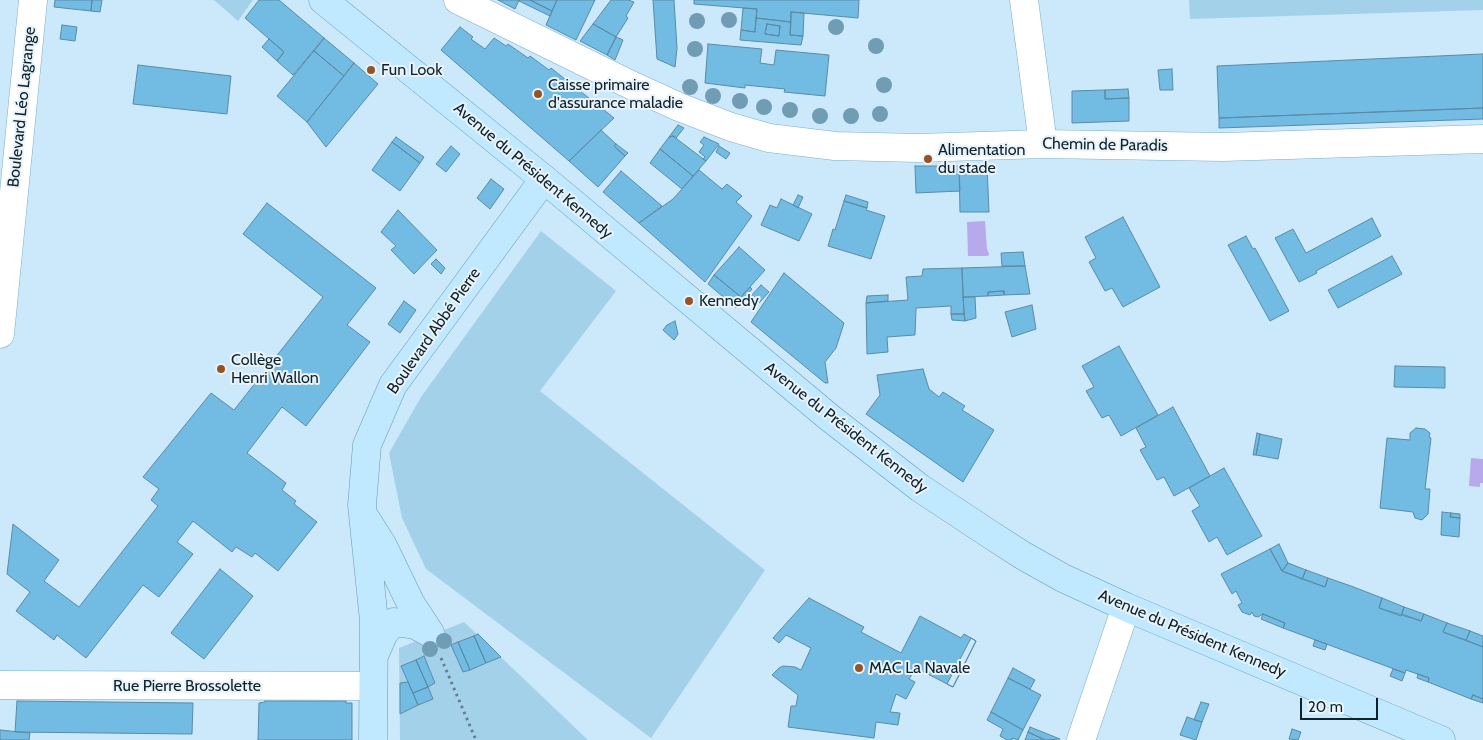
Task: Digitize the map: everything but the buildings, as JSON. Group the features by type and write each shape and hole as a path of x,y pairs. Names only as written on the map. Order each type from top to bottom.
{"main road":[{"name":"Avenue du Président Kennedy","path":"323,0 544,179 830,418 920,488 1022,555 1063,578 1126,607 1441,740"},
{"name":"Boulevard Abbé Pierre","path":"373,740 374,621 362,505 367,445 393,385 544,179"},
{"path":"363,514 383,546 411,604 430,633"},
{"path":"374,657 384,633 394,622 415,625 430,633"}],"street":[{"name":"Boulevard Léo Lagrange","path":"0,334 33,0"},
{"name":"Chemin de Paradis","path":"458,0 679,107 731,127 769,138 835,146 918,148 1043,144 1223,147 1483,138"},
{"path":"1024,0 1043,144"},
{"path":"1081,740 1126,607"},
{"name":"Rue Pierre Brossolette","path":"0,685 373,686"}],"path":[{"path":"430,633 476,740"}],"shaded area":[{"path":"214,0 253,0 238,21"},
{"path":"1189,0 1483,0 1483,10 1190,19"},
{"path":"985,221 989,254 988,256 968,256 967,222"},
{"path":"541,231 616,291 540,391 765,570 651,738 426,569 402,518 389,453 421,397"},
{"path":"1471,458 1483,459 1483,483 1480,483 1480,487 1469,486"},
{"path":"464,622 588,740 400,740 399,648"}],"place":[{"name":"Fun Look","path":"371,70"},
{"name":"Caisse primaire d'assurance maladie","path":"538,94"},
{"name":"Alimentation du stade","path":"928,159"},
{"name":"Kennedy","path":"689,301"},
{"name":"Collège Henri Wallon","path":"221,369"},
{"name":"MAC La Navale","path":"859,668"}]}
